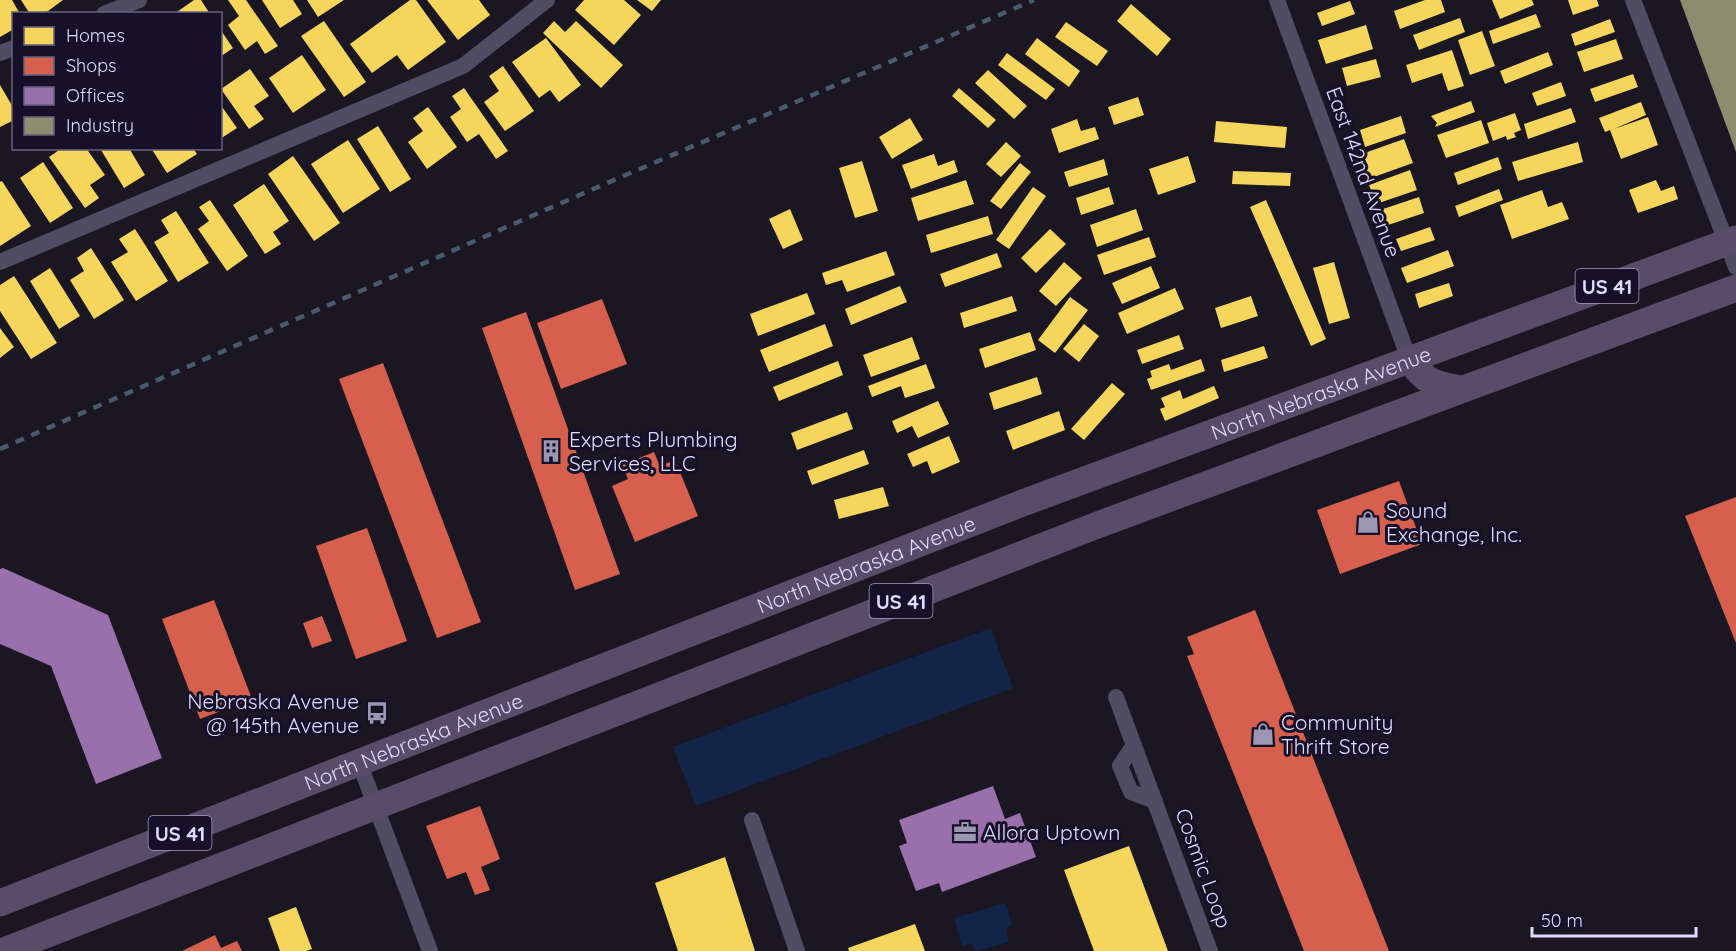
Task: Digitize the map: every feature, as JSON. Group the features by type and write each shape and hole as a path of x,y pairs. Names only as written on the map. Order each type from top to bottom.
{"main road":[{"name":"North Nebraska Avenue","path":"0,903 1020,504 1732,240"},
{"name":"US 41","path":"4,951 1095,526 1736,288"},
{"path":"1409,359 1418,372 1434,384 1460,389"}],"street":[{"path":"109,12 139,0"},
{"path":"0,262 464,66 547,0"},
{"name":"East 142nd Avenue","path":"1277,0 1409,359"},
{"path":"1633,0 1732,240 1736,267"},
{"name":"Cosmic Loop","path":"1116,697 1134,745 1120,766 1131,792 1155,801 1210,951"},
{"path":"359,762 430,951"},
{"path":"752,820 797,951"}],"water":[{"path":"991,628 1013,688 696,806 673,747"},
{"path":"1006,903 1012,924 1006,930 1009,942 976,951 972,943 962,946 954,918"}],"building: Homes":[{"path":"0,0 12,0 19,12 12,12 12,30 0,37"},
{"path":"21,0 63,0 47,12 29,12"},
{"path":"194,0 201,0 209,12 177,12"},
{"path":"228,0 246,0 278,46 265,54 257,41 245,50 228,25 239,16"},
{"path":"262,0 293,0 302,14 280,28"},
{"path":"307,0 344,0 318,17"},
{"path":"410,0 416,0 446,42 408,70 397,55 372,73 350,44"},
{"path":"427,0 479,0 490,15 458,40"},
{"path":"584,0 624,0 641,15 614,45 575,10"},
{"path":"637,0 661,0 652,11"},
{"path":"1425,0 1441,0 1445,12 1400,29 1394,11"},
{"path":"1492,0 1532,0 1534,5 1500,19"},
{"path":"1568,0 1597,0 1599,6 1573,15"},
{"path":"1350,1 1355,14 1322,26 1317,13"},
{"path":"1131,4 1171,39 1157,56 1117,21"},
{"path":"1536,14 1541,27 1493,44 1489,31"},
{"path":"1460,18 1465,32 1419,50 1413,35"},
{"path":"1610,19 1615,32 1575,46 1571,34"},
{"path":"324,21 366,82 344,97 301,36"},
{"path":"554,21 565,32 576,21 623,65 601,88 543,33"},
{"path":"1066,22 1108,51 1097,66 1055,37"},
{"path":"1366,25 1373,49 1326,64 1318,40"},
{"path":"1482,31 1495,66 1470,75 1458,40"},
{"path":"222,32 233,48 222,56"},
{"path":"546,38 581,85 559,102 550,90 539,98 512,62"},
{"path":"1037,38 1080,71 1069,87 1025,54"},
{"path":"1616,39 1623,59 1584,72 1577,52"},
{"path":"1452,50 1464,86 1448,91 1442,73 1412,83 1406,65"},
{"path":"1548,52 1553,65 1505,84 1500,71"},
{"path":"1007,53 1055,89 1046,100 998,65"},
{"path":"302,55 326,90 293,113 269,78"},
{"path":"1376,59 1381,77 1347,86 1342,68"},
{"path":"503,66 534,111 505,131 484,102 499,91 489,76"},
{"path":"250,69 269,96 254,106 264,119 249,129 222,88"},
{"path":"988,70 1027,106 1014,119 975,83"},
{"path":"1633,74 1638,87 1595,102 1590,89"},
{"path":"1561,82 1566,96 1537,106 1532,93"},
{"path":"0,85 12,106 12,121 0,127"},
{"path":"464,88 508,151 496,159 479,134 467,142 450,117 461,109 452,96"},
{"path":"959,88 996,120 988,128 952,96"},
{"path":"1138,97 1144,115 1114,125 1108,107"},
{"path":"1471,101 1475,112 1435,127 1437,123 1431,116"},
{"path":"1641,102 1646,115 1614,129 1648,117 1658,145 1621,159 1610,130 1605,132 1599,118"},
{"path":"222,107 237,128 222,138"},
{"path":"428,107 457,147 427,169 408,142 423,131 413,118"},
{"path":"1571,108 1576,122 1528,139 1524,124"},
{"path":"1515,113 1521,130 1514,133 1516,137 1507,140 1506,136 1493,141 1487,123"},
{"path":"1401,116 1406,133 1365,147 1360,130"},
{"path":"910,118 923,140 892,159 879,137"},
{"path":"1077,119 1081,131 1095,127 1099,139 1059,153 1051,129"},
{"path":"1481,120 1489,143 1446,158 1437,135"},
{"path":"1216,121 1287,127 1285,148 1214,142"},
{"path":"378,126 411,179 390,192 357,139"},
{"path":"1404,139 1413,163 1368,179 1359,155"},
{"path":"348,140 380,189 343,213 311,164"},
{"path":"1006,142 1021,156 1001,177 986,164"},
{"path":"1578,142 1583,162 1518,181 1512,162"},
{"path":"59,150 87,150 105,175 90,185 99,198 85,208 49,157"},
{"path":"101,150 130,150 145,175 124,188"},
{"path":"152,150 194,150 197,154 167,173"},
{"path":"934,154 938,166 954,160 958,172 911,189 902,165"},
{"path":"293,156 340,223 314,241 268,174"},
{"path":"1188,156 1196,182 1158,195 1149,169"},
{"path":"1498,157 1502,169 1458,185 1454,173"},
{"path":"1104,159 1108,175 1069,187 1064,172"},
{"path":"862,161 878,211 855,218 839,168"},
{"path":"43,162 73,208 50,223 20,178"},
{"path":"1020,163 1031,172 1001,209 990,201"},
{"path":"1410,170 1417,190 1376,204 1369,185"},
{"path":"1233,171 1291,173 1290,186 1232,184"},
{"path":"966,180 974,204 918,221 911,198"},
{"path":"1656,180 1661,191 1674,186 1678,199 1638,213 1629,190"},
{"path":"2,181 31,226 0,246 0,182"},
{"path":"264,184 289,221 273,232 281,244 265,254 233,205"},
{"path":"1033,187 1046,196 1009,249 996,240"},
{"path":"1109,187 1114,204 1081,215 1076,198"},
{"path":"1499,189 1503,200 1459,217 1455,206"},
{"path":"1542,190 1548,207 1562,202 1569,219 1512,239 1500,205"},
{"path":"1419,197 1424,213 1385,226 1380,210"},
{"path":"210,200 248,256 227,271 198,229 209,221 199,207"},
{"path":"1266,200 1326,339 1311,346 1250,207"},
{"path":"790,209 803,240 783,249 769,219"},
{"path":"1136,209 1143,230 1097,247 1090,225"},
{"path":"176,211 209,263 178,282 154,242 169,233 161,220"},
{"path":"988,216 993,234 931,253 926,235"},
{"path":"1430,227 1435,240 1401,251 1396,239"},
{"path":"135,229 168,281 136,301 111,262 128,252 119,239"},
{"path":"1050,229 1066,244 1036,273 1021,258"},
{"path":"1149,237 1156,257 1104,275 1097,255"},
{"path":"91,248 124,300 94,319 70,280 84,271 77,258"},
{"path":"1448,250 1454,266 1407,283 1401,268"},
{"path":"886,251 895,275 847,292 842,280 826,285 822,273"},
{"path":"997,253 1002,267 945,287 940,274"},
{"path":"1064,262 1082,278 1056,306 1039,291"},
{"path":"1334,262 1350,318 1329,324 1313,268"},
{"path":"1151,266 1160,288 1122,304 1112,283"},
{"path":"50,268 80,316 59,329 30,281"},
{"path":"14,276 57,343 31,359 0,311 0,285"},
{"path":"1449,283 1453,296 1419,308 1415,294"},
{"path":"900,286 907,302 851,325 845,309"},
{"path":"1175,288 1184,309 1127,334 1118,313"},
{"path":"807,293 815,314 758,336 750,314"},
{"path":"1012,296 1017,311 964,328 960,313"},
{"path":"1251,296 1258,316 1221,328 1215,308"},
{"path":"1070,297 1088,310 1055,353 1038,340"},
{"path":"825,324 833,346 769,372 760,350"},
{"path":"1084,324 1099,336 1079,362 1063,349"},
{"path":"0,328 14,347 0,358"},
{"path":"1030,332 1036,350 985,368 979,349"},
{"path":"1179,335 1184,349 1142,364 1137,350"},
{"path":"912,337 920,359 871,377 863,355"},
{"path":"1264,346 1268,358 1224,372 1221,360"},
{"path":"1201,359 1205,371 1151,390 1147,379 1152,377 1150,371 1169,364 1171,370"},
{"path":"838,361 843,375 779,401 773,387"},
{"path":"926,364 935,388 905,398 901,386 872,397 868,386"},
{"path":"1037,377 1042,394 994,410 989,393"},
{"path":"1112,383 1125,394 1084,440 1071,429"},
{"path":"1214,386 1219,398 1165,421 1160,409 1165,407 1161,398 1180,390 1183,399"},
{"path":"938,401 949,424 918,438 912,426 897,433 892,421"},
{"path":"1059,411 1065,430 1013,450 1006,431"},
{"path":"847,412 853,429 797,450 791,433"},
{"path":"949,436 960,462 932,474 927,461 913,467 907,454"},
{"path":"864,450 869,464 812,485 807,471"},
{"path":"883,487 889,506 839,519 834,500"},
{"path":"1129,846 1168,951 1094,951 1064,870"},
{"path":"725,857 755,951 678,951 655,883"},
{"path":"296,907 312,949 280,951 268,918"},
{"path":"915,924 925,951 849,951 848,948"}],"building: Shops":[{"path":"602,299 627,364 561,389 537,323"},
{"name":"Experts Plumbing Services, LLC","path":"526,312 620,574 575,590 482,328"},
{"path":"383,363 481,622 437,638 339,379"},
{"path":"654,452 660,466 675,460 698,516 635,542 612,486 628,479 622,465"},
{"path":"1399,481 1422,544 1340,574 1317,510"},
{"path":"1736,497 1736,643 1685,516"},
{"path":"367,528 407,641 356,659 316,546"},
{"path":"214,600 252,699 200,719 162,619"},
{"path":"1255,610 1389,951 1304,951 1187,656 1194,654 1187,637"},
{"path":"322,616 332,641 312,648 303,623"},
{"path":"480,806 500,859 481,867 490,890 475,895 466,872 447,879 426,826"},
{"path":"215,935 221,948 237,941 242,951 182,951"}],"building: Offices":[{"path":"3,568 108,615 162,758 96,784 51,666 0,644 0,569"},
{"name":"Allora Uptown","path":"993,786 1005,819 1020,813 1036,857 942,892 939,883 916,891 899,846 907,843 899,820"}],"building: Industry":[{"path":"1680,0 1736,0 1736,152"}],"railway":[{"path":"0,449 607,183 1034,0"}],"place":[{"name":"Experts Plumbing Services, LLC","path":"551,451"},
{"name":"Sound Exchange, Inc.","path":"1368,522"},
{"name":"Nebraska Avenue @ 145th Avenue","path":"377,713"},
{"name":"Community Thrift Store","path":"1263,734"},
{"name":"Allora Uptown","path":"965,832"}]}
